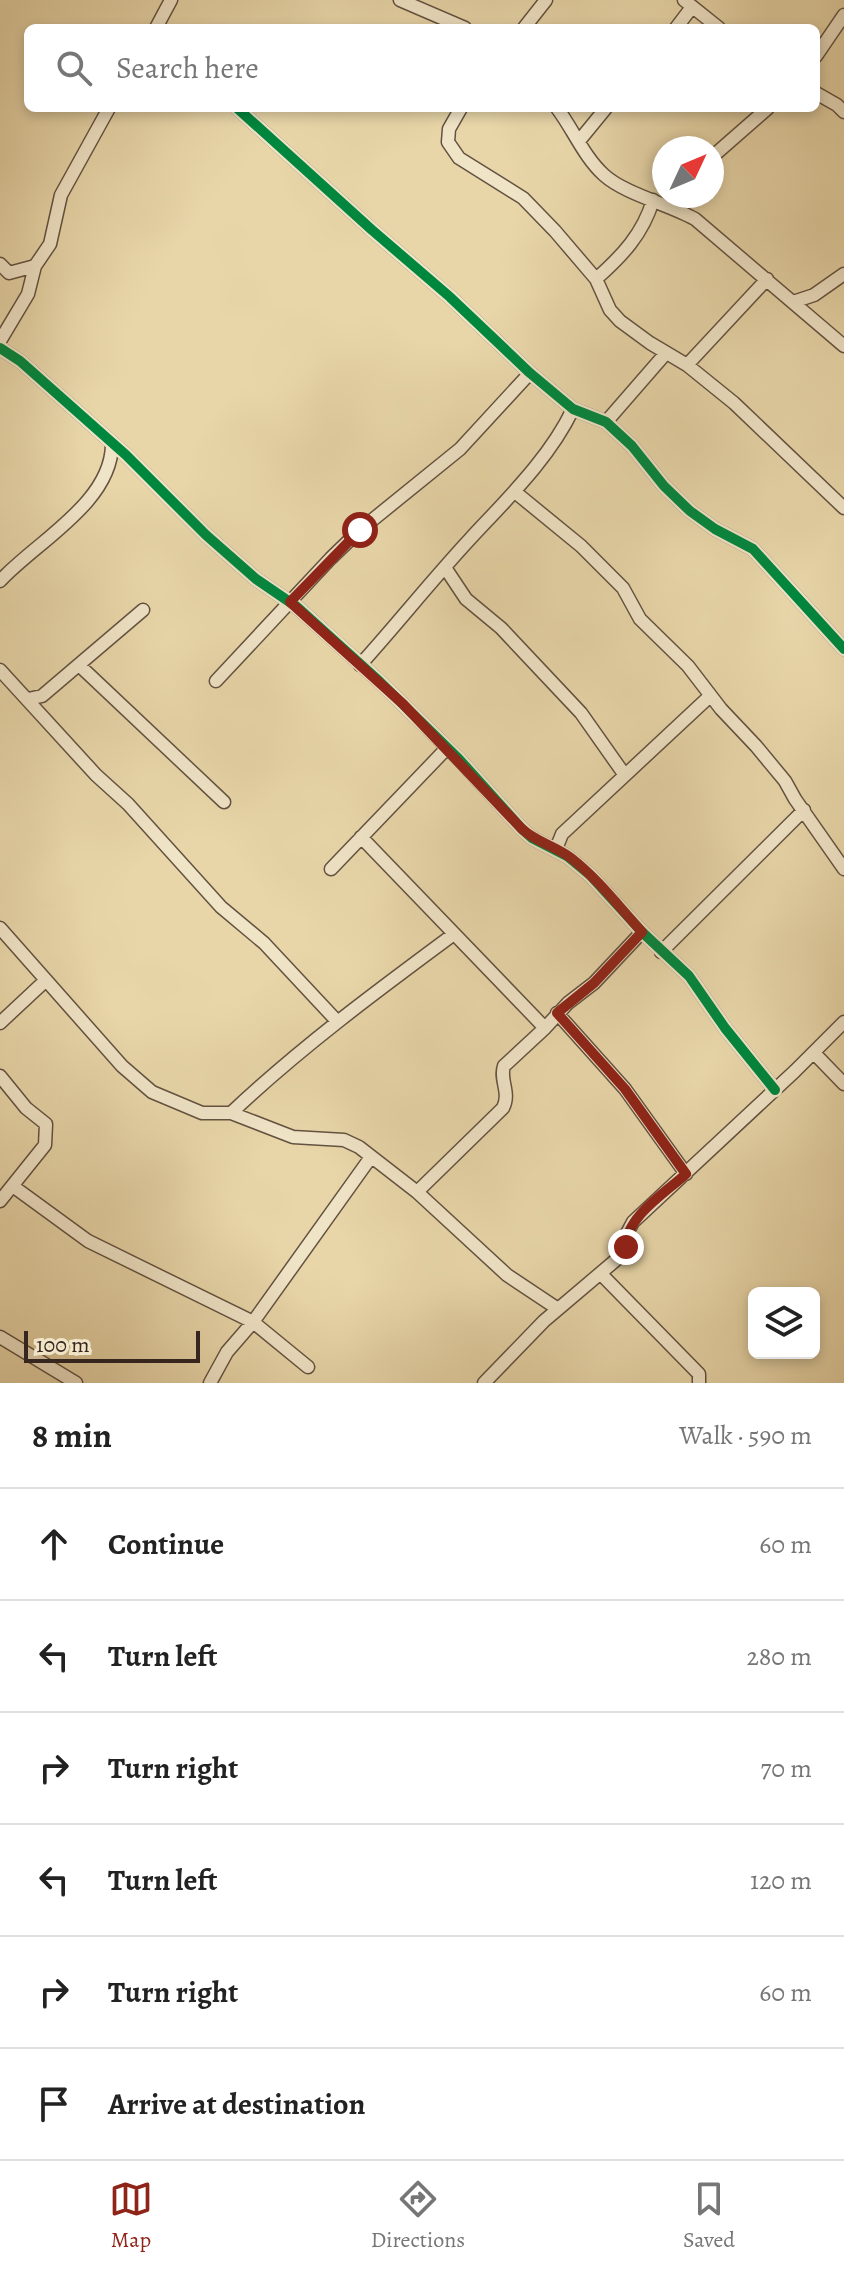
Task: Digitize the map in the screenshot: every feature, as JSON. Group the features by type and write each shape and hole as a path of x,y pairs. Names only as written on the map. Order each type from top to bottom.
{"street":[{"path":"158,24 171,0"},
{"path":"400,0 456,24"},
{"path":"527,24 546,0"},
{"path":"678,24 688,4 714,24"},
{"path":"820,50 844,15"},
{"path":"820,95 844,112"},
{"path":"0,341 28,294 35,266 50,244 61,195 107,112"},
{"path":"241,112 450,297 530,373 573,409 606,422 632,446 664,486 690,511 715,529 753,549 844,649"},
{"path":"459,112 449,129 448,142 459,158 523,198 596,279 610,310 620,321 687,365 734,403 844,508"},
{"path":"560,112 603,175 622,188 652,200"},
{"path":"579,141 603,112"},
{"path":"724,146 763,112"},
{"path":"596,279 633,241 646,222 652,203"},
{"path":"682,208 844,346"},
{"path":"0,264 9,273 35,266"},
{"path":"793,302 814,295 844,274"},
{"path":"687,365 767,279"},
{"path":"0,348 20,361 206,535 256,579 290,602 360,665 447,748 532,838 556,849 590,875 661,952 696,984 725,1028 775,1090"},
{"path":"606,422 666,353"},
{"path":"216,681 360,530 460,449 530,373"},
{"path":"360,665 515,492 565,425 573,409"},
{"path":"0,581 18,562 73,517 88,499 112,459 112,445"},
{"path":"515,492 581,546 623,588 640,619 688,666 710,696 773,766 844,869"},
{"path":"446,569 466,599 501,628 581,713 624,774"},
{"path":"28,699 42,696 143,610"},
{"path":"80,666 224,802"},
{"path":"0,670 221,907 275,954 336,1020"},
{"path":"556,849 562,834 710,696"},
{"path":"331,869 447,748"},
{"path":"661,952 804,810"},
{"path":"361,837 545,1028"},
{"path":"0,928 122,1066 152,1092 202,1113 231,1113 293,1137 344,1140 417,1192 507,1275 558,1309"},
{"path":"417,1192 503,1108 507,1091 502,1071 504,1066 557,1013 594,983 642,932"},
{"path":"231,1113 283,1063 336,1020 454,934"},
{"path":"0,1023 45,981"},
{"path":"557,1013 625,1089 686,1174"},
{"path":"484,1383 558,1309 623,1254 625,1237 633,1222 844,1022"},
{"path":"814,1053 844,1084"},
{"path":"0,1076 26,1108 46,1124 48,1135 45,1145 0,1201"},
{"path":"210,1383 227,1352 253,1322 371,1157"},
{"path":"14,1187 88,1241 253,1322 308,1367"},
{"path":"601,1274 699,1374 699,1383"},
{"path":"0,1337 76,1383"}],"cycle path":[{"path":"241,112 450,297 530,373 573,409 606,422 632,446 664,486 690,511 715,529 753,549 844,649"},
{"path":"0,348 20,361 126,455 206,535 256,579 297,607 379,681 458,758 532,838 567,856 590,875 642,932 689,976 725,1028 775,1090"}],"route":[{"path":"360,530 290,602 403,704 458,758 522,829 581,867 642,932 594,983 557,1013 625,1089 686,1174 633,1222 625,1237 626,1247"}]}
